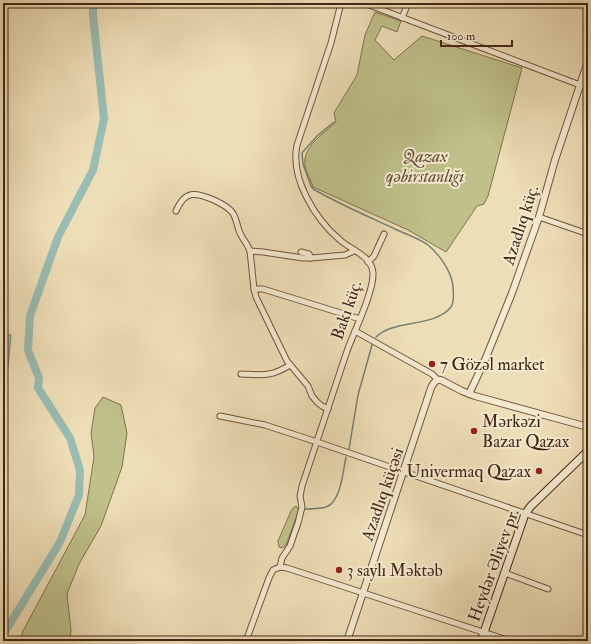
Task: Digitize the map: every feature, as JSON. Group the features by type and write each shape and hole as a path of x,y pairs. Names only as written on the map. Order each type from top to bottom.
{"main road":[{"name":"Heydər Əliyev pr.","path":"481,641 525,514 531,506 588,451"}],"street":[{"name":"Bakı küç.","path":"246,641 269,578 273,570 280,567 282,558 290,546 302,507 300,496 302,486 372,284 373,274 368,262 361,254 343,243 330,231 311,206 306,196 295,160 297,145 333,37 341,3"},
{"path":"364,3 588,88"},
{"path":"402,18 408,3"},
{"name":"Azadlıq küç.","path":"469,394 486,360 506,310 539,217 555,160 588,61"},
{"path":"176,211 183,199 195,193 202,194 219,202 234,215 241,235 250,251 256,296 282,353 308,386 312,396 317,402 328,410"},
{"path":"539,217 588,234"},
{"path":"368,262 374,256 384,234"},
{"path":"250,251 311,258 345,255 354,251"},
{"path":"301,252 309,254 311,258"},
{"path":"254,289 263,289 360,319"},
{"path":"355,331 432,374 438,380 444,381 469,394 541,416 588,427"},
{"path":"241,374 272,374 279,372 290,365"},
{"name":"Azadlıq küçəsi","path":"347,641 431,388 438,380"},
{"path":"220,416 259,424 317,442 588,535"},
{"path":"280,567 510,641"},
{"path":"504,573 548,589"}],"green space":[{"name":"Qazax qəbirstanlığı","path":"375,12 401,21 397,32 382,26 375,40 394,60 422,36 522,68 488,196 484,204 477,206 446,252 408,230 313,187 305,166 305,159 310,147 336,122 334,113 357,75 365,35"},
{"path":"103,397 121,405 127,433 122,467 101,526 79,564 67,594 71,630 70,641 20,641 23,631 85,515 94,457 91,433 95,408"},
{"path":"296,506 299,510 286,545 282,548 279,547 278,541 291,511"}],"water":[{"path":"3,334 11,335 7,377 3,378"}],"waterway":[{"path":"3,635 60,542 79,495 80,470 70,438 38,388 39,378 28,350 30,316 58,237 93,170 104,119 93,3"},
{"path":"334,122 317,136 302,153 303,164 313,189 353,210 416,238 428,245 444,264 452,280 452,305 444,314 425,321 403,325 384,331 376,337"},
{"path":"349,449 358,395 372,345"},
{"path":"304,509 323,508 331,504 338,493 346,457"}],"place":[{"name":"7 Gözəl market","path":"432,364"},
{"name":"Mərkəzi Bazar Qazax","path":"474,431"},
{"name":"Univermaq Qazax","path":"539,471"},
{"name":"3 saylı Məktəb","path":"339,570"}]}
